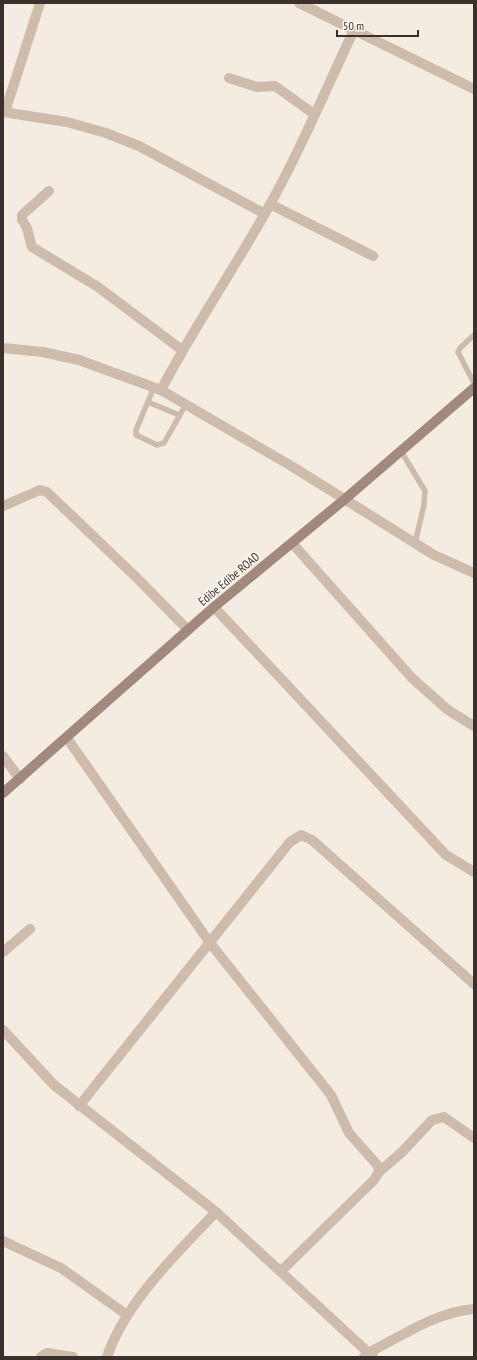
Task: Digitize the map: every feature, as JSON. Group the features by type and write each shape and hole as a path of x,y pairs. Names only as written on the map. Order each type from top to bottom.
{"main road":[{"name":"Edibe Edibe ROAD","path":"3,793 214,607 345,499 474,388"}],"street":[{"path":"40,3 4,112 67,122 106,133 139,146 265,214"},
{"path":"299,3 474,90"},
{"path":"158,389 265,214 354,30"},
{"path":"228,78 257,87 275,86 314,114"},
{"path":"49,191 22,215 22,220 28,226 32,247 98,287 182,350"},
{"path":"270,204 373,256"},
{"path":"3,348 43,352 79,360 158,389 250,441 434,555 474,572"},
{"path":"3,506 40,490 47,492 138,579 188,630"},
{"path":"292,543 412,678 448,710 474,726"},
{"path":"214,607 446,855 474,872"},
{"path":"67,738 210,943 331,1095 346,1129 379,1167 378,1173"},
{"path":"3,756 20,779"},
{"path":"79,1106 290,842 301,835 312,840 474,984"},
{"path":"3,952 30,929"},
{"path":"3,1030 54,1085 216,1212 281,1271 368,1356 442,1315 457,1310 474,1309"},
{"path":"281,1271 374,1180 378,1173 403,1151 427,1124 437,1118 444,1117 474,1138"},
{"path":"107,1357 116,1333 127,1315 174,1256 216,1212"},
{"path":"3,1240 60,1268 127,1315"},
{"path":"41,1357 48,1353 72,1357"}],"lane":[{"path":"474,335 460,348 458,352 474,383"},
{"path":"158,389 148,402 136,430 136,435 157,445 164,443 186,404"},
{"path":"148,402 179,415"},
{"path":"401,451 425,491 424,505 415,543"}]}
